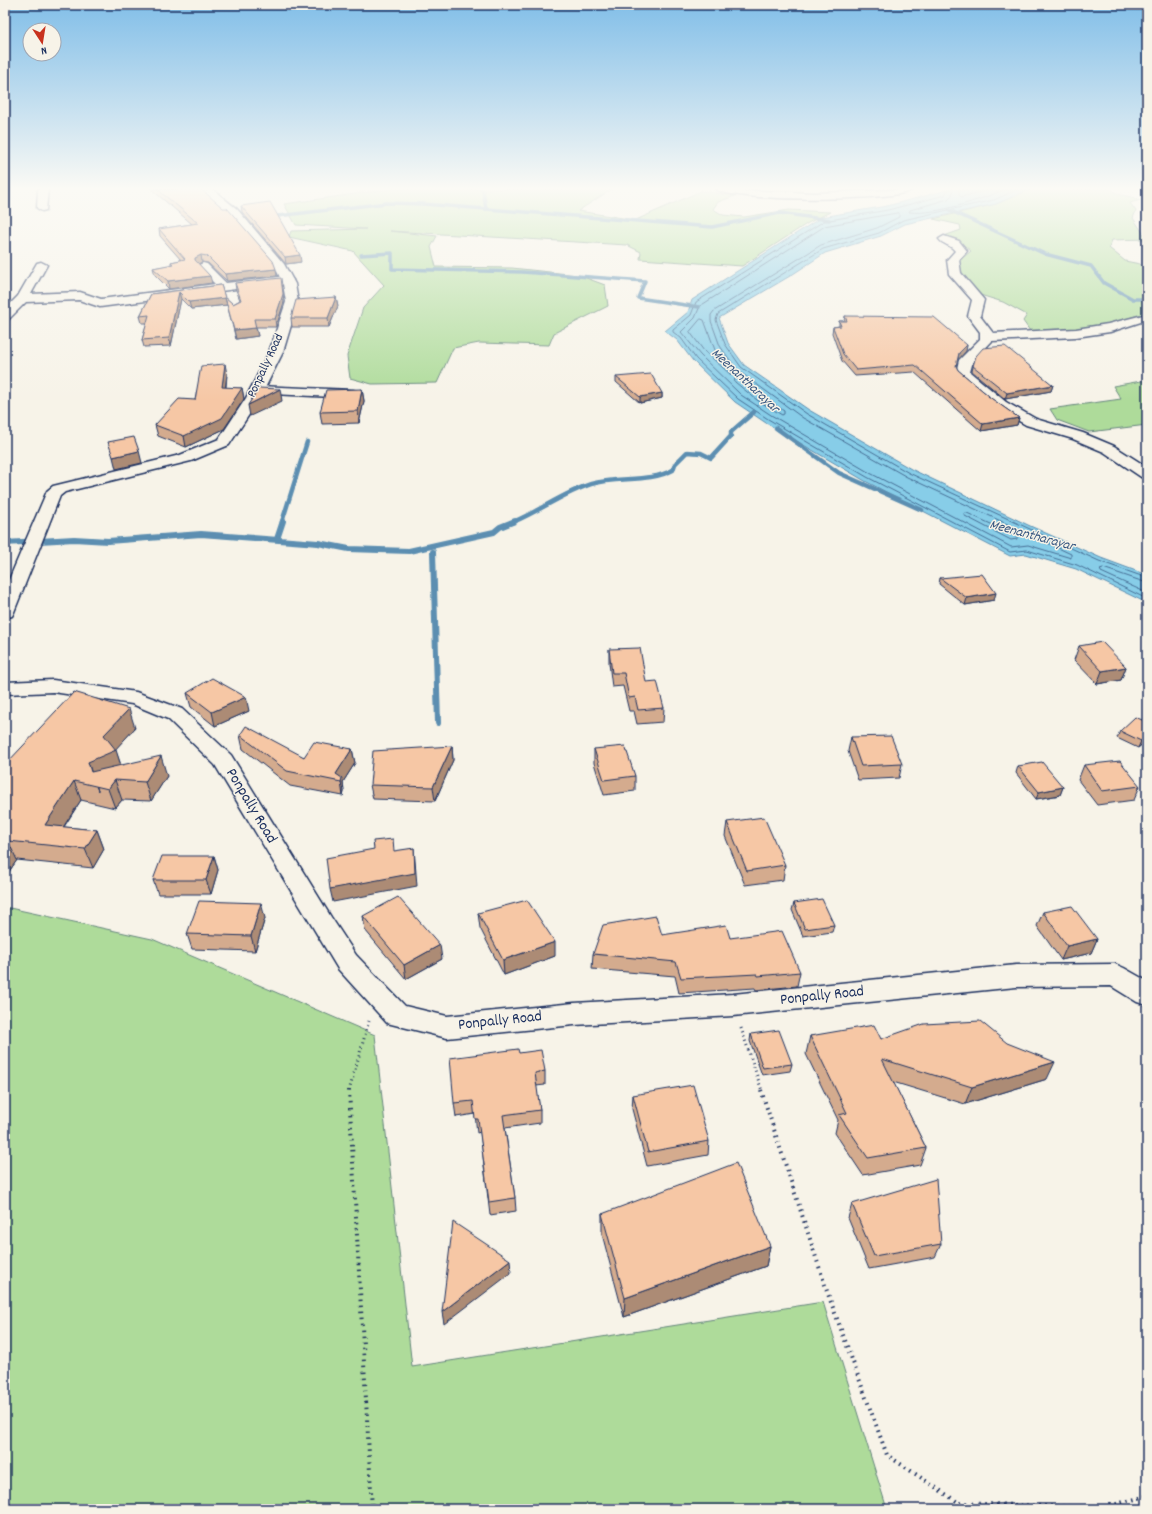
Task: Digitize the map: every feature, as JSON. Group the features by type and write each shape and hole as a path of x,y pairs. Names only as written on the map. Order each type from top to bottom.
{"main road":[{"name":"Ponpally Road","path":"5,612 54,494 59,489 185,458 224,442 257,390 276,352 292,302 287,280 280,266 275,260"},
{"path":"953,260 956,274 978,300 974,316 987,332 986,340 966,360 962,373 1001,405 1031,422 1078,436 1109,449 1147,474"},
{"path":"5,316 23,298 41,265"},
{"path":"203,266 227,289"},
{"path":"23,298 80,296 100,303 227,289 287,280"},
{"path":"986,336 1076,334 1110,328 1145,317"},
{"path":"257,390 353,394"},
{"name":"Ponpally Road","path":"5,688 53,686 136,698 175,714 223,760 326,931 347,962 397,1016 447,1027 574,1014 733,1005 1016,976 1115,975 1147,994"}],"path":[{"path":"372,1509 348,1093 377,994"},
{"path":"733,1005 828,1294 887,1454 959,1503 1101,1508 1147,1496"}],"green space":[{"path":"361,260 434,260 436,267 512,268 578,275 605,285 608,306 554,333 549,345 479,343 453,348 437,383 372,384 350,378 347,356 363,308 384,285"},
{"path":"650,260 752,260 742,266"},
{"path":"961,260 1123,260 1140,264 1147,270 1147,313 1101,326 1030,331 1023,321 1027,315 1003,302 977,294 963,278 959,261"},
{"path":"1147,380 1147,425 1089,432 1057,420 1050,409 1121,399 1113,386"},
{"path":"5,907 152,939 375,1035 412,1367 823,1302 887,1509 5,1509"}],"water":[{"path":"755,260 815,260 719,318 728,343 744,365 809,410 911,469 1101,558 1147,575 1147,603 1076,569 1026,554 1010,556 865,481 766,423 735,402 693,361 677,340 665,331 688,312 692,300"}],"building":[{"path":"182,260 195,260 210,276 168,281 153,268 173,264 171,262"},
{"path":"211,260 272,260 276,269 225,274"},
{"path":"281,278 283,294 275,319 254,319 256,328 234,330 225,297 233,304 241,300 235,283"},
{"path":"221,285 225,298 189,302 179,292 169,338 142,340 149,315 140,316 151,294"},
{"path":"336,297 328,318 291,318 296,300"},
{"path":"845,316 934,317 967,345 959,353 956,366 958,370 988,396 1019,418 983,424 915,365 856,370 843,354 833,327 841,326 839,321 847,321"},
{"path":"1005,346 1053,385 1007,393 973,366 976,356 983,348"},
{"path":"225,364 222,387 242,388 222,418 184,436 155,425 179,399 195,400 201,366"},
{"path":"651,374 662,393 640,397 616,377"},
{"path":"259,388 280,389 248,405"},
{"path":"362,389 358,411 320,412 326,390"},
{"path":"134,437 139,451 113,457 108,442"},
{"path":"982,574 996,593 967,598 940,578"},
{"path":"1102,642 1126,667 1102,671 1079,646"},
{"path":"640,648 646,682 657,681 664,708 638,710 635,697 629,698 624,673 612,673 609,649"},
{"path":"212,678 246,697 212,712 187,693"},
{"path":"74,692 129,709 104,735 116,750 88,762 91,772 161,756 145,782 115,780 108,789 74,781 45,825 97,830 85,849 8,841 5,845 5,775 7,772 5,771 5,765"},
{"path":"1135,717 1147,722 1147,735 1141,741 1120,731"},
{"path":"246,726 304,757 314,742 352,749 336,774 342,778 341,782 287,771 240,735"},
{"path":"891,736 902,764 861,766 851,737"},
{"path":"452,746 433,787 370,785 373,751"},
{"path":"625,746 635,776 604,780 594,749"},
{"path":"1120,761 1140,786 1102,791 1084,765"},
{"path":"1042,762 1063,787 1039,792 1018,766"},
{"path":"764,817 785,865 747,871 727,822"},
{"path":"393,839 394,851 414,848 415,873 330,889 326,858 374,849 373,841"},
{"path":"162,856 214,856 206,880 153,880"},
{"path":"398,897 440,945 404,965 363,916"},
{"path":"822,899 834,925 805,929 794,903"},
{"path":"527,900 555,942 503,960 478,913"},
{"path":"199,901 261,903 251,936 187,934"},
{"path":"1072,906 1097,939 1067,946 1043,912"},
{"path":"656,916 662,935 726,925 730,938 782,931 800,972 758,976 757,974 681,978 676,962 593,954 603,925"},
{"path":"980,1021 1007,1043 1055,1062 972,1087 882,1059 926,1148 868,1158 839,1115 847,1113 810,1036 874,1025 881,1039 924,1024"},
{"path":"779,1030 792,1064 763,1068 751,1034"},
{"path":"518,1049 519,1053 541,1050 545,1071 535,1073 540,1110 503,1115 515,1198 489,1202 478,1119 475,1119 473,1101 454,1103 450,1058"},
{"path":"693,1085 709,1141 648,1152 633,1095"},
{"path":"736,1163 770,1246 625,1298 602,1214"},
{"path":"936,1179 941,1244 874,1256 852,1204"},
{"path":"453,1222 510,1260 442,1312"}],"waterway":[{"path":"392,260 392,269 522,272 645,281 638,298 699,307"},
{"path":"1067,260 1091,266 1104,283 1133,299 1147,299"},
{"path":"513,522 571,492 591,484 612,480 654,477 664,474 673,470 675,464 687,452 701,453 711,458 731,436 731,432 754,412"},
{"name":"Meenantharayar","path":"776,428 839,473 922,510"},
{"path":"282,522 307,442"},
{"path":"277,539 283,521"},
{"path":"5,543 74,539 108,541 201,534 318,543 349,549 409,551 494,532 500,527 515,521"},
{"path":"433,552 438,723"}]}
